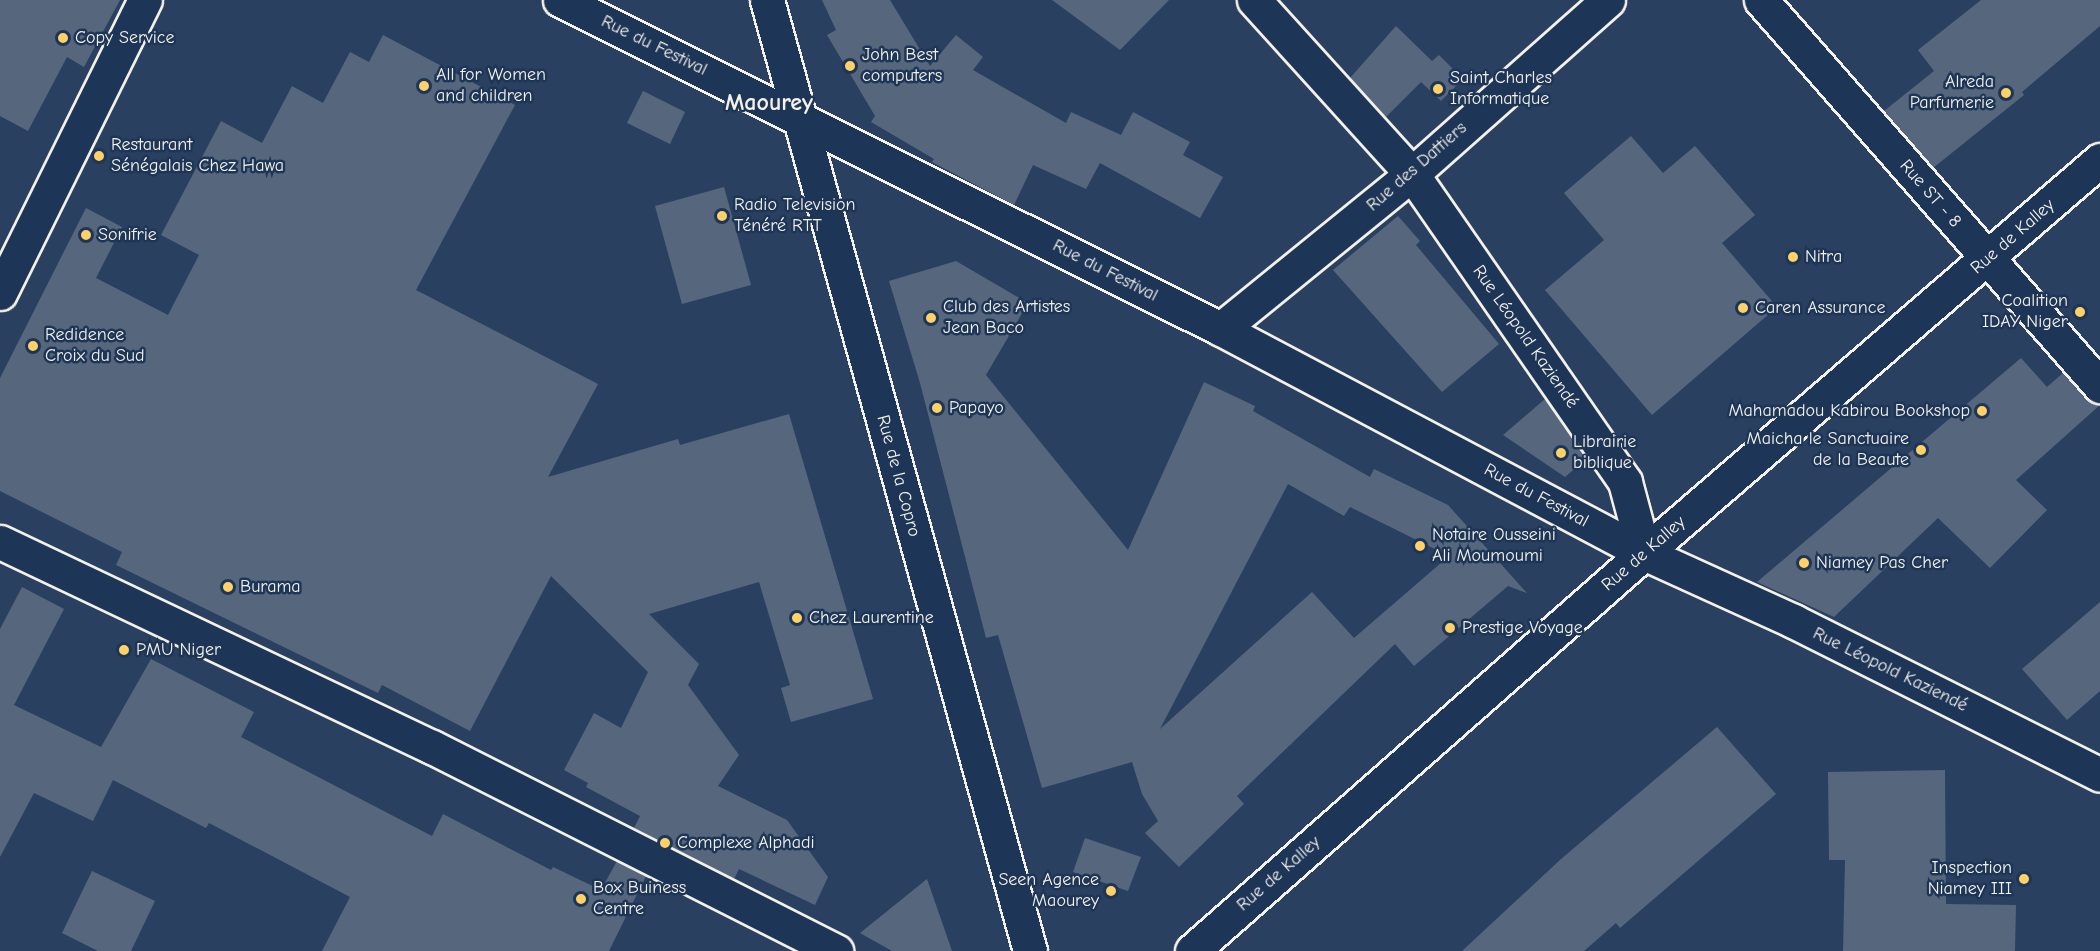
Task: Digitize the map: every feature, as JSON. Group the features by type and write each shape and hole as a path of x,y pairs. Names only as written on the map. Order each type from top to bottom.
{"street":[{"path":"0,293 145,0"},
{"name":"Rue du Festival","path":"560,0 1221,329 1644,554"},
{"name":"Rue de la Copro","path":"767,0 1030,951"},
{"name":"Rue Léopold Kaziendé","path":"1254,0 1412,174 1625,482 1644,554 2093,761"},
{"name":"Rue des Dattiers","path":"1221,329 1412,174 1608,0"},
{"name":"Rue ST - 8","path":"1761,0 2100,386"},
{"name":"Rue de Kalley","path":"1192,951 1644,554 2100,160"},
{"path":"0,542 432,747 836,951"}],"building":[{"path":"0,0 120,0 84,67 67,57 28,131 0,116"},
{"path":"822,0 890,0 930,66 956,35 983,57 973,70 1066,123 1071,112 1121,135 1133,112 1190,142 1183,155 1223,177 1200,218 1100,163 1086,189 1033,165 1014,205 932,162 934,159 871,122 875,116 827,35 836,30"},
{"path":"1052,0 1169,0 1120,50"},
{"path":"1981,0 2100,0 2100,26 2022,92 2024,95 1933,168 1884,111 1934,71 1918,50"},
{"path":"1396,26 1432,61 1439,55 1463,79 1441,101 1421,82 1386,117 1350,78"},
{"path":"383,35 515,105 416,290 598,384 548,477 678,439 680,445 789,414 873,699 791,722 781,688 790,685 759,582 649,614 699,664 688,685 739,755 718,786 787,820 828,877 815,905 739,869 734,879 634,828 640,816 586,787 588,783 564,770 594,713 621,728 648,672 551,576 470,731 382,685 378,693 116,565 122,552 0,491 0,378 86,208 122,227 96,278 168,315 199,255 161,235 221,121 262,143 292,86 323,103 350,52 369,62"},
{"path":"643,91 685,112 670,144 627,123"},
{"path":"1631,136 1663,173 1695,146 1755,215 1722,243 1777,307 1652,415 1545,290 1604,240 1564,193"},
{"path":"724,187 751,285 682,304 655,206"},
{"path":"1398,216 1420,241 1416,245 1499,344 1442,392 1333,270"},
{"path":"956,261 1028,303 986,375 1128,550 1204,382 1255,406 1253,411 1370,477 1374,469 1448,505 1527,593 1508,586 1414,666 1395,644 1237,796 1244,804 1179,867 1145,833 1158,821 1142,794 1132,762 1042,788 998,635 986,638 920,383 889,281","holes":["1288,484 1344,516 1350,507 1449,556 1354,638 1312,592 1160,729"]},
{"path":"2021,358 2047,387 2063,373 2086,399 2100,405 2016,480 2047,510 1990,568 1938,518 1834,617 1757,582"},
{"path":"1545,399 1586,459 1565,477 1503,435"},
{"path":"22,587 64,609 14,705 101,747 151,659 254,712 241,737 432,836 443,814 551,870 553,867 601,890 617,861 646,876 609,951 322,951 350,897 209,823 206,828 113,780 93,821 34,793 0,857 0,629"},
{"path":"2100,602 2100,691 2067,720 2022,669"},
{"path":"1717,727 1776,794 1620,928 1616,923 1584,951 1462,951 1561,859"},
{"path":"1945,770 1946,904 2016,905 2015,951 1843,951 1845,860 1829,860 1828,772"},
{"path":"1085,838 1141,857 1128,891 1073,872"},
{"path":"92,871 155,901 131,951 98,951 62,933"},
{"path":"927,879 952,951 892,951 860,933"}],"place":[{"name":"Copy Service","path":"63,38"},
{"name":"John Best computers","path":"850,66"},
{"name":"All for Women and children","path":"424,86"},
{"name":"Saint Charles Informatique","path":"1438,89"},
{"name":"Alreda Parfumerie","path":"2006,93"},
{"name":"Restaurant Sénégalais Chez Hawa","path":"99,156"},
{"name":"Radio Television Ténéré RTT","path":"722,216"},
{"name":"Sonifrie","path":"86,235"},
{"name":"Nitra","path":"1793,257"},
{"name":"Caren Assurance","path":"1743,308"},
{"name":"Coalition IDAY Niger","path":"2080,312"},
{"name":"Club des Artistes Jean Baco","path":"931,318"},
{"name":"Redidence Croix du Sud","path":"33,346"},
{"name":"Papayo","path":"937,408"},
{"name":"Mahamadou Kabirou Bookshop","path":"1982,411"},
{"name":"Maicha le Sanctuaire de la Beaute","path":"1921,450"},
{"name":"Librairie biblique","path":"1561,453"},
{"name":"Notaire Ousseini Ali Moumoumi","path":"1420,546"},
{"name":"Niamey Pas Cher","path":"1804,563"},
{"name":"Burama","path":"228,587"},
{"name":"Chez Laurentine","path":"797,618"},
{"name":"Prestige Voyage","path":"1450,628"},
{"name":"PMU Niger","path":"124,650"},
{"name":"Complexe Alphadi","path":"665,843"},
{"name":"Inspection Niamey III","path":"2024,879"},
{"name":"Seen Agence Maourey","path":"1111,891"},
{"name":"Box Buiness Centre","path":"581,899"}],"district":[{"name":"Maourey","path":"769,103"}]}
